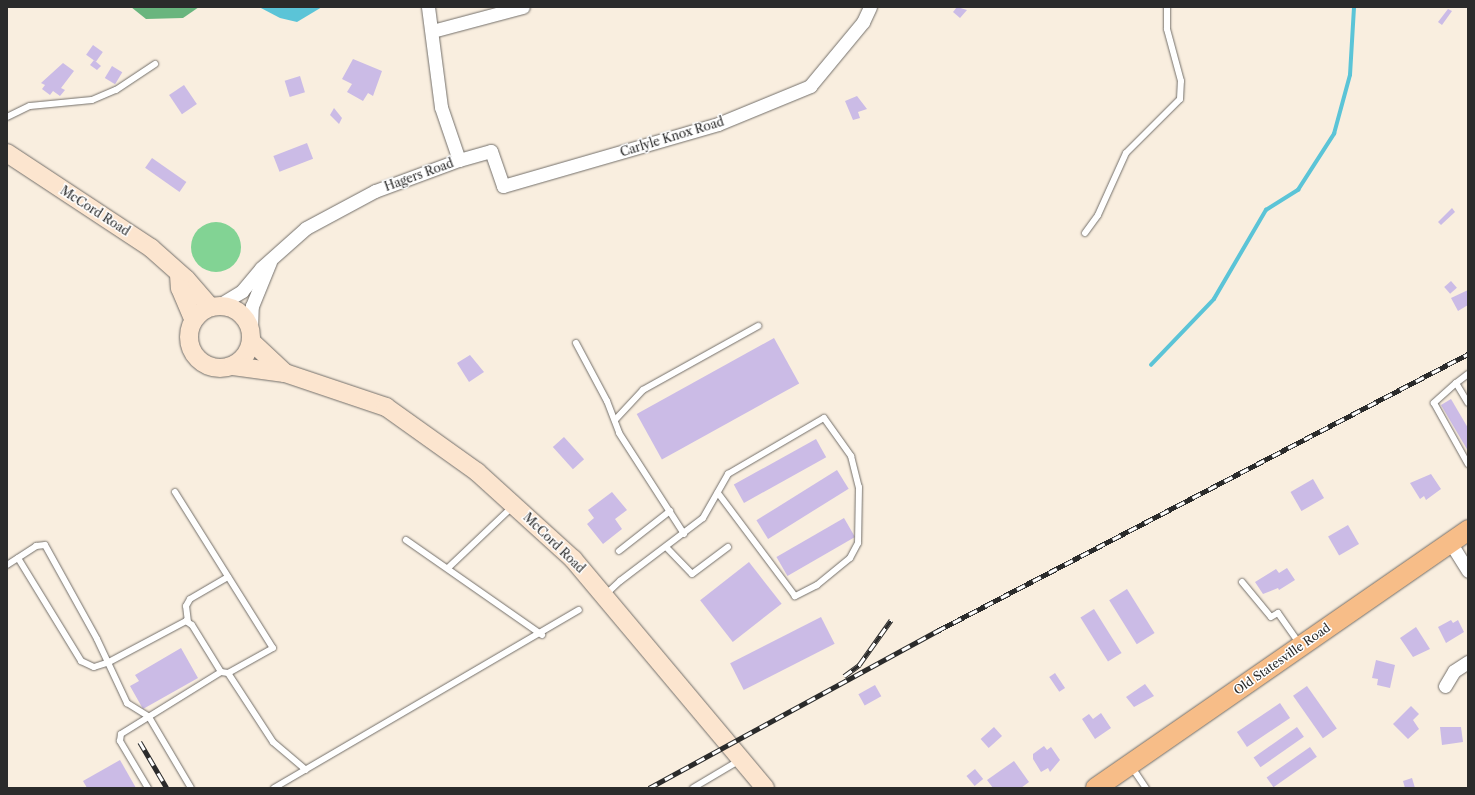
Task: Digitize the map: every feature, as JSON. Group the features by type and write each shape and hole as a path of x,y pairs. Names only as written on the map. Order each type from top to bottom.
{"main road":[{"name":"Old Statesville Road","path":"1096,788 1468,530"}],"street":[{"name":"Hagers Road","path":"214,306 242,291 306,228 348,204 420,172 459,160 441,106 428,7"},
{"path":"432,31 523,7"},
{"name":"Carlyle Knox Road","path":"459,160 491,151 503,186 718,124 810,86 862,22 870,7"},
{"name":"McCord Road","path":"7,153 150,248 179,275 186,279 214,306 243,314 252,336 285,372"},
{"name":"Hagers Road","path":"252,336 252,306 270,262"},
{"path":"179,275 180,288 193,319 214,306"},
{"name":"McCord Road","path":"193,319 188,339 199,359 215,368 233,366 285,372 386,407 477,472 573,559 605,595 764,788"},
{"path":"233,366 247,355 252,336"},
{"path":"1450,542 1468,571"},
{"path":"1445,686 1454,671 1468,662"}],"lane":[{"path":"1085,233 1098,215 1126,153 1180,99 1181,81 1166,29 1167,7"},
{"path":"7,117 30,106 92,100 116,90 155,64"},
{"path":"615,420 643,390 758,326"},
{"path":"576,343 615,420 619,433 684,534"},
{"path":"1468,374 1434,403 1468,464"},
{"path":"1456,383 1468,403"},
{"path":"605,595 620,581 667,548 703,518 728,474 824,418 851,456 859,487 858,543 850,558 817,585 795,596 718,492"},
{"path":"148,788 120,738 149,717 221,672 228,673 273,648 174,492"},
{"path":"448,568 486,536 514,505"},
{"path":"619,551 670,511"},
{"path":"406,540 435,563 448,568 542,635"},
{"path":"7,565 36,546 45,544 109,662 127,703 149,717 191,788"},
{"path":"667,548 692,574 728,547"},
{"path":"18,558 81,661 94,667 109,662 188,622"},
{"path":"221,672 188,622 186,606 190,599 228,577"},
{"path":"1242,582 1271,617 1278,613 1301,646"},
{"path":"274,788 542,635 579,610"},
{"path":"228,673 273,742 306,770"},
{"path":"693,788 741,759"},
{"path":"1130,765 1146,788"}],"green space":[{"path":"131,7 199,7 183,18 146,19"},
{"path":"211,222 221,222 234,229 241,242 241,252 234,265 221,272 211,272 202,268 195,261 191,252 191,242 195,233 202,226"}],"water":[{"path":"259,7 322,7 297,22 280,18"}],"building":[{"path":"957,7 967,10 960,18 953,12"},
{"path":"1448,9 1452,11 1442,25 1438,22"},
{"path":"93,45 103,52 96,62 86,55"},
{"path":"353,59 382,71 373,96 368,93 363,101 347,92 352,84 342,79"},
{"path":"94,60 101,66 97,70 90,65"},
{"path":"63,63 74,71 61,88 65,90 60,96 53,91 50,95 42,89 45,85 41,83"},
{"path":"112,66 122,72 115,84 105,78"},
{"path":"300,76 305,92 290,97 285,81"},
{"path":"184,85 197,104 182,114 169,95"},
{"path":"857,96 867,109 858,112 860,118 853,120 845,101"},
{"path":"334,108 342,118 339,124 330,115"},
{"path":"307,143 313,159 279,172 273,156"},
{"path":"152,158 186,182 180,192 145,168"},
{"path":"1452,208 1455,212 1441,225 1438,222"},
{"path":"1451,281 1457,288 1450,294 1444,287"},
{"path":"1468,290 1468,305 1458,311 1451,298"},
{"path":"774,338 799,383 662,460 637,414"},
{"path":"470,355 484,372 469,382 457,363"},
{"path":"1451,399 1468,428 1468,451 1441,405"},
{"path":"564,437 584,459 573,469 553,447"},
{"path":"816,439 826,457 744,503 734,485"},
{"path":"837,470 849,489 768,539 756,520"},
{"path":"1431,474 1441,489 1426,500 1424,496 1420,499 1410,483"},
{"path":"1313,479 1324,498 1301,511 1290,492"},
{"path":"612,492 627,510 615,519 622,529 603,544 587,524 594,518 588,510"},
{"path":"844,518 855,537 787,576 776,557"},
{"path":"1348,525 1359,544 1339,556 1328,536"},
{"path":"749,562 782,604 733,642 700,600"},
{"path":"1287,568 1295,580 1279,590 1278,588 1263,594 1255,582 1276,569 1279,573"},
{"path":"1127,589 1155,633 1137,644 1109,600"},
{"path":"1094,609 1122,653 1108,662 1080,617"},
{"path":"821,617 835,644 744,690 730,663"},
{"path":"1451,620 1453,623 1458,620 1464,632 1446,643 1438,627"},
{"path":"1416,627 1430,649 1413,657 1400,638"},
{"path":"181,648 198,678 143,709 130,686 139,681 135,675"},
{"path":"1376,660 1395,665 1390,688 1377,685 1378,679 1372,678"},
{"path":"1055,673 1065,688 1059,692 1049,677"},
{"path":"1145,684 1154,696 1134,707 1126,697"},
{"path":"875,685 881,696 865,706 858,694"},
{"path":"1307,686 1337,729 1323,738 1293,696"},
{"path":"1280,703 1290,718 1247,747 1237,732"},
{"path":"1411,706 1419,714 1413,720 1419,729 1408,739 1393,724"},
{"path":"1101,713 1111,728 1095,739 1082,719 1089,714 1093,719"},
{"path":"994,727 1002,736 989,748 981,739"},
{"path":"1297,727 1304,737 1260,767 1254,757"},
{"path":"1440,727 1461,727 1463,742 1442,745"},
{"path":"1044,746 1047,750 1051,747 1060,760 1050,772 1048,768 1041,772 1033,759 1033,754"},
{"path":"1310,747 1317,757 1273,787 1267,777"},
{"path":"120,760 136,788 87,788 83,781"},
{"path":"1014,761 1029,782 1021,788 993,788 987,780"},
{"path":"975,769 983,779 975,786 966,776"},
{"path":"1412,778 1415,788 1405,788 1403,781"}],"waterway":[{"path":"1151,365 1214,299 1266,210 1298,190 1334,134 1350,75 1354,7"}],"railway":[{"path":"649,788 937,631 1468,354"},
{"path":"844,676 859,665 891,620"},
{"path":"140,742 167,788"}]}
